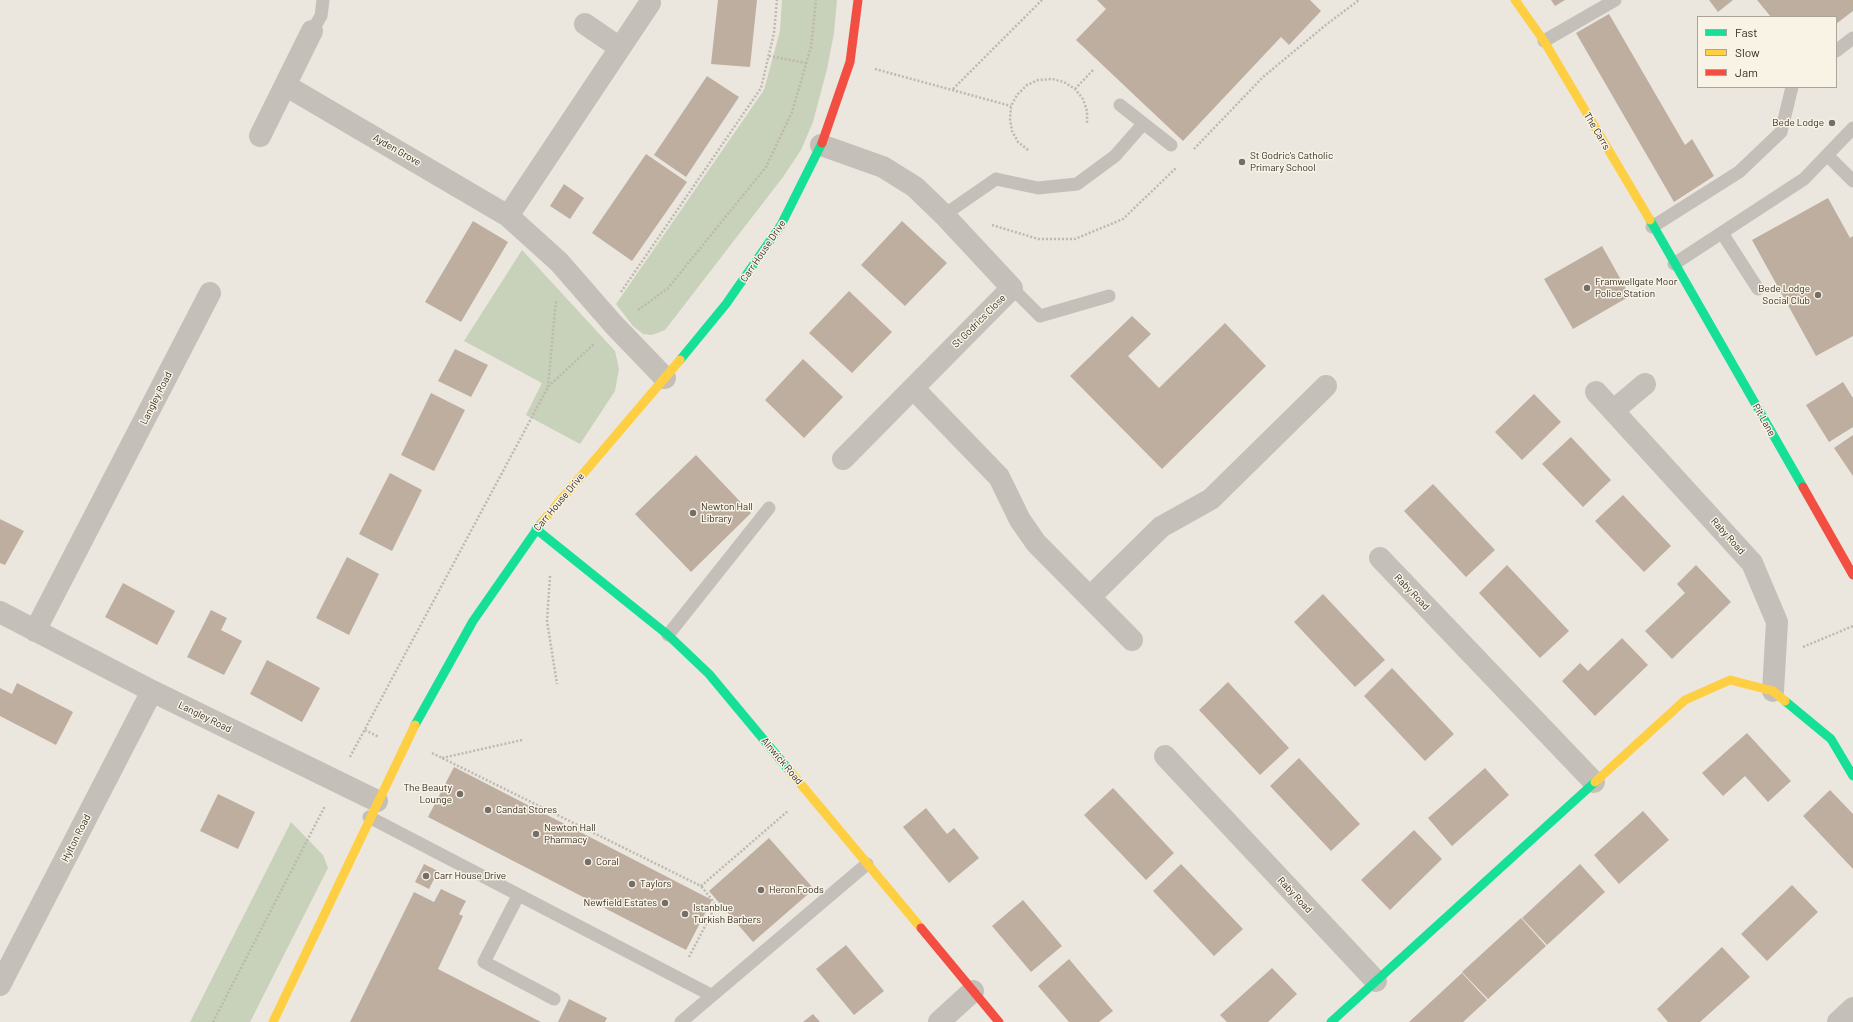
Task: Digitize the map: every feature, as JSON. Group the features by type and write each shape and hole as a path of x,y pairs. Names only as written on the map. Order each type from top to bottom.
{"street":[{"name":"Carr House Drive","path":"273,1022 407,740 473,621 536,529 726,304 782,225 821,145 850,62 858,0"},
{"name":"The Carrs","path":"1515,0 1544,41 1674,264"},
{"path":"508,216 650,3"},
{"path":"585,24 620,48"},
{"path":"260,136 312,31"},
{"name":"Ayden Grove","path":"285,85 508,216 559,262 610,320 665,378"},
{"name":"St Godrics Close","path":"821,145 883,167 915,187 944,215 1012,288 843,459"},
{"name":"Pit Lane","path":"1674,264 1853,575"},
{"name":"Langley Road","path":"35,631 210,293"},
{"path":"1614,410 1645,384"},
{"path":"1090,597 1161,527 1211,499 1326,386"},
{"path":"913,388 999,477 1020,520 1036,543 1132,640"},
{"name":"Raby Road","path":"1596,392 1752,563 1777,622 1773,691"},
{"name":"Alnwick Road","path":"536,529 668,635 709,674 999,1022"},
{"name":"Raby Road","path":"1380,558 1594,782"},
{"name":"Langley Road","path":"0,612 152,692 337,782 373,809"},
{"path":"1331,1022 1685,700 1730,680 1773,691 1831,739 1853,776"},
{"name":"Hylton Road","path":"0,985 152,692"},
{"name":"Raby Road","path":"1165,756 1376,981"},
{"path":"939,1022 973,991"},
{"path":"1838,1022 1853,1008"}],"lane":[{"path":"312,31 321,16 323,0"},
{"path":"1544,41 1615,0"},
{"path":"1837,50 1853,38"},
{"path":"1652,227 1739,172 1780,132 1792,88"},
{"path":"1120,105 1171,145"},
{"path":"944,215 962,201 996,179 1038,188 1077,184 1115,156 1143,124"},
{"path":"1674,264 1804,179 1853,128"},
{"path":"1827,155 1853,182"},
{"path":"1722,233 1758,289"},
{"path":"1012,288 1040,316 1109,296"},
{"path":"668,635 769,508"},
{"path":"373,809 518,896 711,995"},
{"path":"681,1022 867,864"},
{"path":"518,896 484,962 554,999"}],"path":[{"path":"213,1022 337,782 548,387 610,320 761,88 774,33 777,0"},
{"path":"610,320 644,307 668,288 766,167 792,112 811,47 816,0"},
{"path":"953,89 1042,0"},
{"path":"962,201 984,221 1002,229 1038,239 1075,239 1123,219 1185,159 1263,77 1327,24 1359,0"},
{"path":"769,56 806,63"},
{"path":"1075,89 1094,69"},
{"path":"896,75 1012,106"},
{"path":"1028,150 1018,142 1012,131 1010,119 1012,106 1017,95 1027,85 1038,80 1058,80 1075,89 1083,99 1087,111 1087,124"},
{"path":"1171,145 1185,159"},
{"path":"548,387 559,262"},
{"path":"552,542 547,620 558,684"},
{"path":"1775,658 1853,626"},
{"path":"365,730 386,741 407,740 701,886 716,905 678,978"},
{"path":"441,758 522,740"},
{"path":"701,886 809,793"}],"green space":[{"path":"782,0 837,0 834,33 827,69 813,122 801,150 783,177 665,330 652,335 643,334 633,326 616,304 764,90 780,31"},
{"path":"522,250 615,351 619,369 615,391 580,444 526,415 542,383 464,341"},
{"path":"291,822 323,855 328,868 250,1022 190,1022"}],"building":[{"path":"718,0 757,0 750,67 711,64"},
{"path":"1097,0 1310,0 1321,11 1289,45 1281,37 1183,141 1076,40 1106,9"},
{"path":"1551,0 1565,0 1555,6"},
{"path":"1709,0 1733,0 1718,12"},
{"path":"1757,0 1853,0 1853,11 1837,23 1837,16 1770,16"},
{"path":"1609,14 1685,145 1692,139 1714,176 1674,202 1576,33"},
{"path":"707,76 739,97 686,177 654,155"},
{"path":"646,154 687,182 632,261 592,233"},
{"path":"564,184 584,198 570,219 550,206"},
{"name":"Bede Lodge Social Club","path":"1828,198 1850,238 1853,236 1853,336 1816,356 1752,240"},
{"path":"473,221 508,242 461,322 425,302"},
{"path":"902,221 947,263 905,306 861,265"},
{"name":"Framwellgate Moor Police Station","path":"1602,246 1630,296 1573,329 1544,279"},
{"path":"849,291 892,332 852,373 809,333"},
{"path":"1132,316 1151,334 1128,356 1159,388 1225,323 1266,366 1162,469 1070,376"},
{"path":"455,349 488,365 471,397 438,381"},
{"path":"803,359 843,397 804,438 765,400"},
{"path":"1843,382 1853,398 1853,427 1829,442 1806,405"},
{"path":"431,393 465,410 434,471 401,455"},
{"path":"1534,394 1561,422 1522,460 1495,432"},
{"path":"1853,435 1853,476 1834,448"},
{"path":"1571,437 1611,480 1583,507 1542,464"},
{"name":"Newton Hall Library","path":"696,455 751,513 691,572 635,514"},
{"path":"390,473 422,490 392,551 359,534"},
{"path":"1433,484 1495,550 1466,577 1404,511"},
{"path":"1623,495 1671,546 1644,572 1595,521"},
{"path":"0,519 24,531 5,565 0,563"},
{"path":"347,557 379,574 349,635 316,618"},
{"path":"1507,565 1569,631 1540,658 1479,593"},
{"path":"1696,565 1731,602 1672,659 1645,631 1685,593 1677,584"},
{"path":"123,583 175,611 157,645 105,617"},
{"path":"1323,594 1385,660 1355,687 1294,622"},
{"path":"211,610 227,618 221,630 242,641 224,675 187,657"},
{"path":"1622,638 1648,665 1595,716 1562,681 1580,663 1588,671"},
{"path":"267,660 320,688 302,722 250,694"},
{"path":"1392,668 1454,734 1425,761 1364,696"},
{"path":"1228,682 1289,748 1260,775 1199,710"},
{"path":"17,683 73,712 56,745 0,716 0,688 12,694"},
{"path":"1747,733 1791,781 1768,802 1745,776 1723,796 1702,773"},
{"path":"1299,758 1360,824 1331,851 1270,786"},
{"path":"454,767 712,900 686,950 428,817"},
{"path":"1485,768 1509,795 1452,846 1428,818"},
{"path":"1113,788 1174,853 1146,880 1084,815"},
{"path":"1830,790 1853,814 1853,869 1803,816"},
{"path":"218,794 255,812 238,849 200,831"},
{"path":"926,808 947,834 954,828 979,858 949,883 903,827"},
{"path":"1643,811 1669,840 1619,884 1594,855"},
{"path":"1414,830 1442,859 1390,910 1361,880"},
{"name":"Heron Foods","path":"769,838 814,889 753,942 709,891"},
{"name":"Carr House Drive","path":"424,864 438,871 429,889 415,882"},
{"path":"1181,864 1243,929 1214,956 1153,891"},
{"path":"1580,864 1605,892 1547,945 1522,918"},
{"path":"1792,885 1818,912 1767,961 1741,934"},
{"path":"441,889 466,901 459,914 463,916 438,969 541,1022 350,1022 414,892 434,902"},
{"path":"1023,900 1062,946 1031,972 992,926"},
{"path":"1521,918 1546,946 1488,999 1462,972"},
{"path":"846,945 884,991 854,1015 816,969"},
{"path":"1722,947 1750,977 1700,1022 1668,1022 1657,1009"},
{"path":"1069,959 1113,1011 1099,1022 1069,1022 1038,986"},
{"path":"1272,968 1297,994 1268,1022 1227,1022 1220,1015"},
{"path":"1462,973 1487,1000 1463,1022 1409,1022"},
{"path":"569,999 607,1018 605,1022 558,1022"},
{"path":"813,1014 820,1022 803,1022"}],"traffic: fast":[{"path":"680,360 726,304 781,225 822,143"},
{"path":"1650,220 1803,487"},
{"path":"415,725 473,621 542,522"},
{"path":"536,529 668,635 709,674 789,770"},
{"path":"1785,701 1831,739 1853,776"},
{"path":"1331,1022 1595,782"}],"traffic: slow":[{"path":"1515,0 1544,41 1650,220"},
{"path":"542,522 680,360"},
{"path":"1595,782 1685,700 1730,680 1773,691 1785,701"},
{"path":"273,1022 415,725"},
{"path":"789,770 921,928"}],"traffic: jam":[{"path":"822,143 850,62 858,0"},
{"path":"1803,487 1853,575"},
{"path":"921,928 999,1022"}],"place":[{"name":"Bede Lodge","path":"1832,123"},
{"name":"St Godric's Catholic Primary School","path":"1242,162"},
{"name":"Framwellgate Moor Police Station","path":"1587,288"},
{"name":"Bede Lodge Social Club","path":"1818,295"},
{"name":"Newton Hall Library","path":"693,513"},
{"name":"The Beauty Lounge","path":"460,794"},
{"name":"Candat Stores","path":"488,810"},
{"name":"Newton Hall Pharmacy","path":"536,834"},
{"name":"Coral","path":"588,862"},
{"name":"Carr House Drive","path":"426,876"},
{"name":"Taylors","path":"632,884"},
{"name":"Heron Foods","path":"761,890"},
{"name":"Newfield Estates","path":"665,903"},
{"name":"Istanblue Turkish Barbers","path":"685,914"}]}
